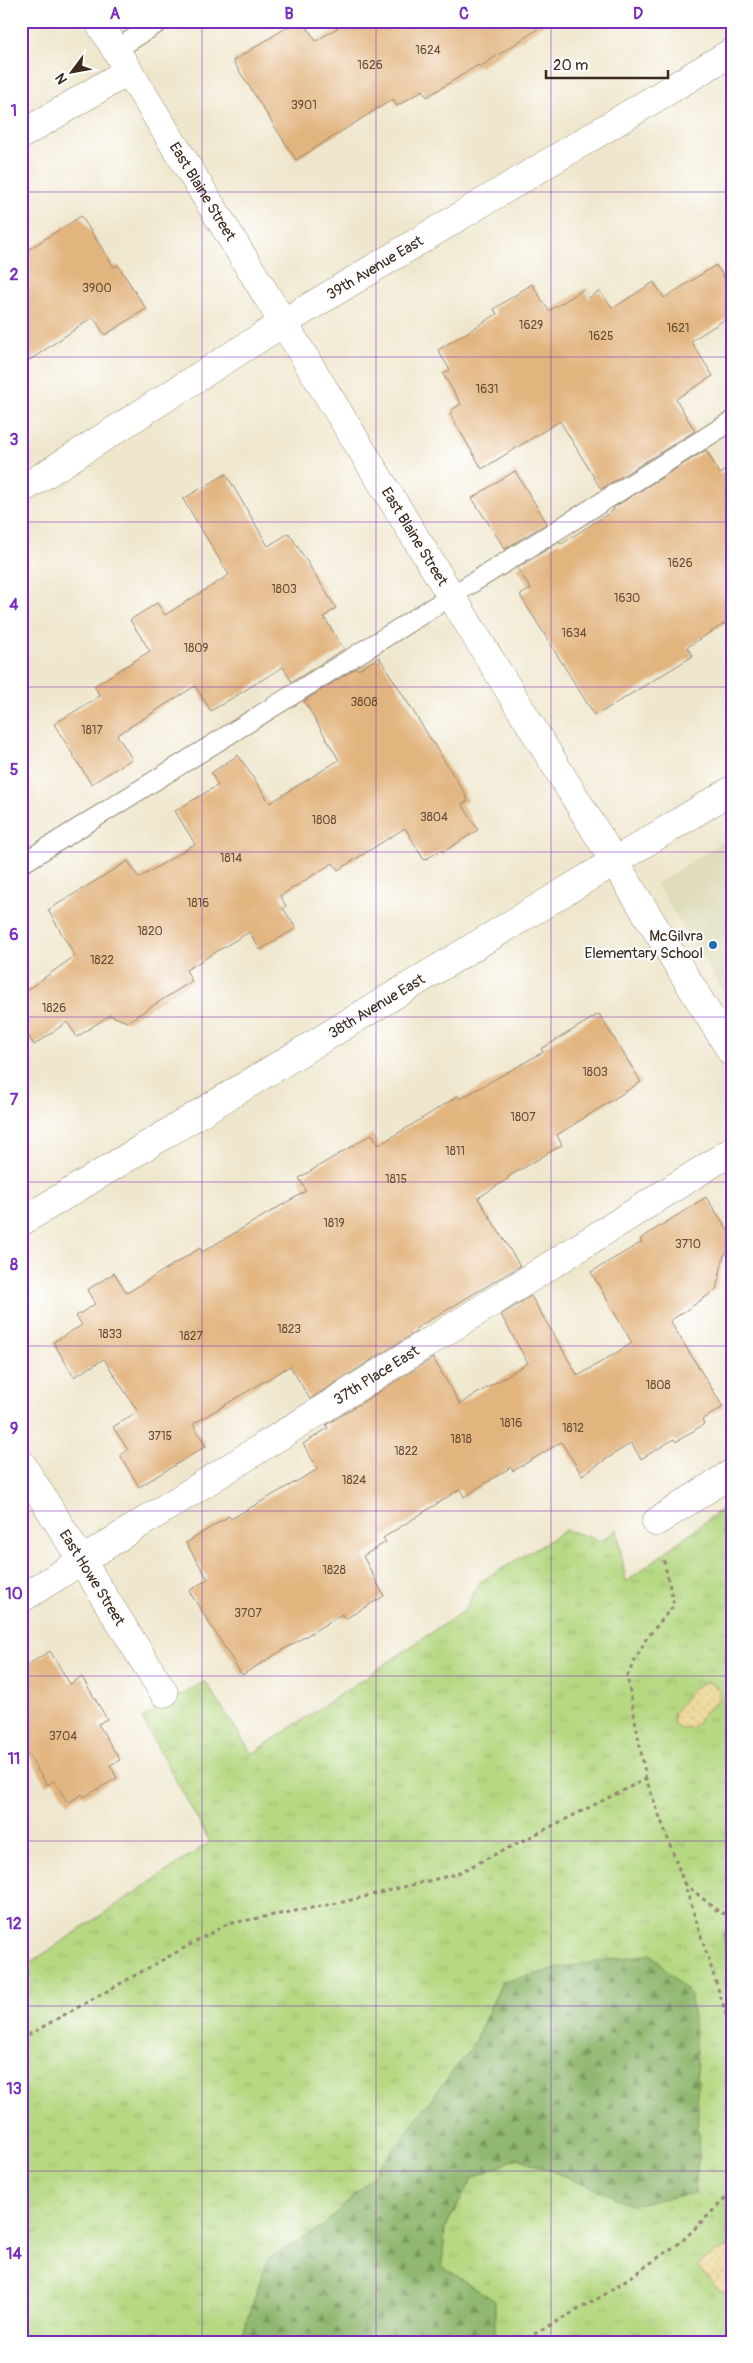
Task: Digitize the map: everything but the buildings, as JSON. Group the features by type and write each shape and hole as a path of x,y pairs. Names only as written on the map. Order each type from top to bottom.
{"street":[{"name":"East Blaine Street","path":"98,21 732,1053"},
{"name":"39th Avenue East","path":"21,490 283,323 732,52"},
{"path":"21,135 121,60"},
{"name":"38th Avenue East","path":"21,1222 732,790"},
{"name":"37th Place East","path":"21,1599 732,1151"},
{"name":"East Howe Street","path":"21,1463 164,1694"},
{"path":"656,1522 732,1473"}],"lane":[{"path":"121,60 161,21"},
{"path":"21,864 732,421"}],"path":[{"path":"656,1522 674,1605 646,1639 627,1676 646,1779 684,1882 732,2032"},
{"path":"21,2039 227,1924 343,1902 456,1874 646,1779"},
{"path":"684,1882 720,1912 732,1916"},
{"path":"520,2342 604,2294 681,2242 732,2192"}],"shaded area":[{"name":"McGilvra Elementary School","path":"732,836 732,1006 656,884"}],"green space":[{"path":"732,1501 732,2342 21,2342 21,1969 210,1842 142,1719 205,1681 252,1754 465,1610 480,1582 566,1530 602,1541 617,1529 626,1582"},
{"path":"732,1932 732,1968 728,1963 724,1934"},
{"path":"652,1954 691,1996 697,2065 698,2129 700,2133 695,2193 631,2205 590,2186 518,2158 473,2178 445,2228 442,2266 495,2301 495,2342 239,2342 268,2259 322,2227 370,2179 473,2045 502,1982 569,1966"}],"sand":[{"path":"707,1682 719,1690 719,1698 693,1727 678,1728 674,1723 673,1714 691,1690"},
{"path":"732,2245 731,2293 719,2290 698,2268 701,2261"}],"place":[{"name":"McGilvra Elementary School","path":"713,945"}]}
